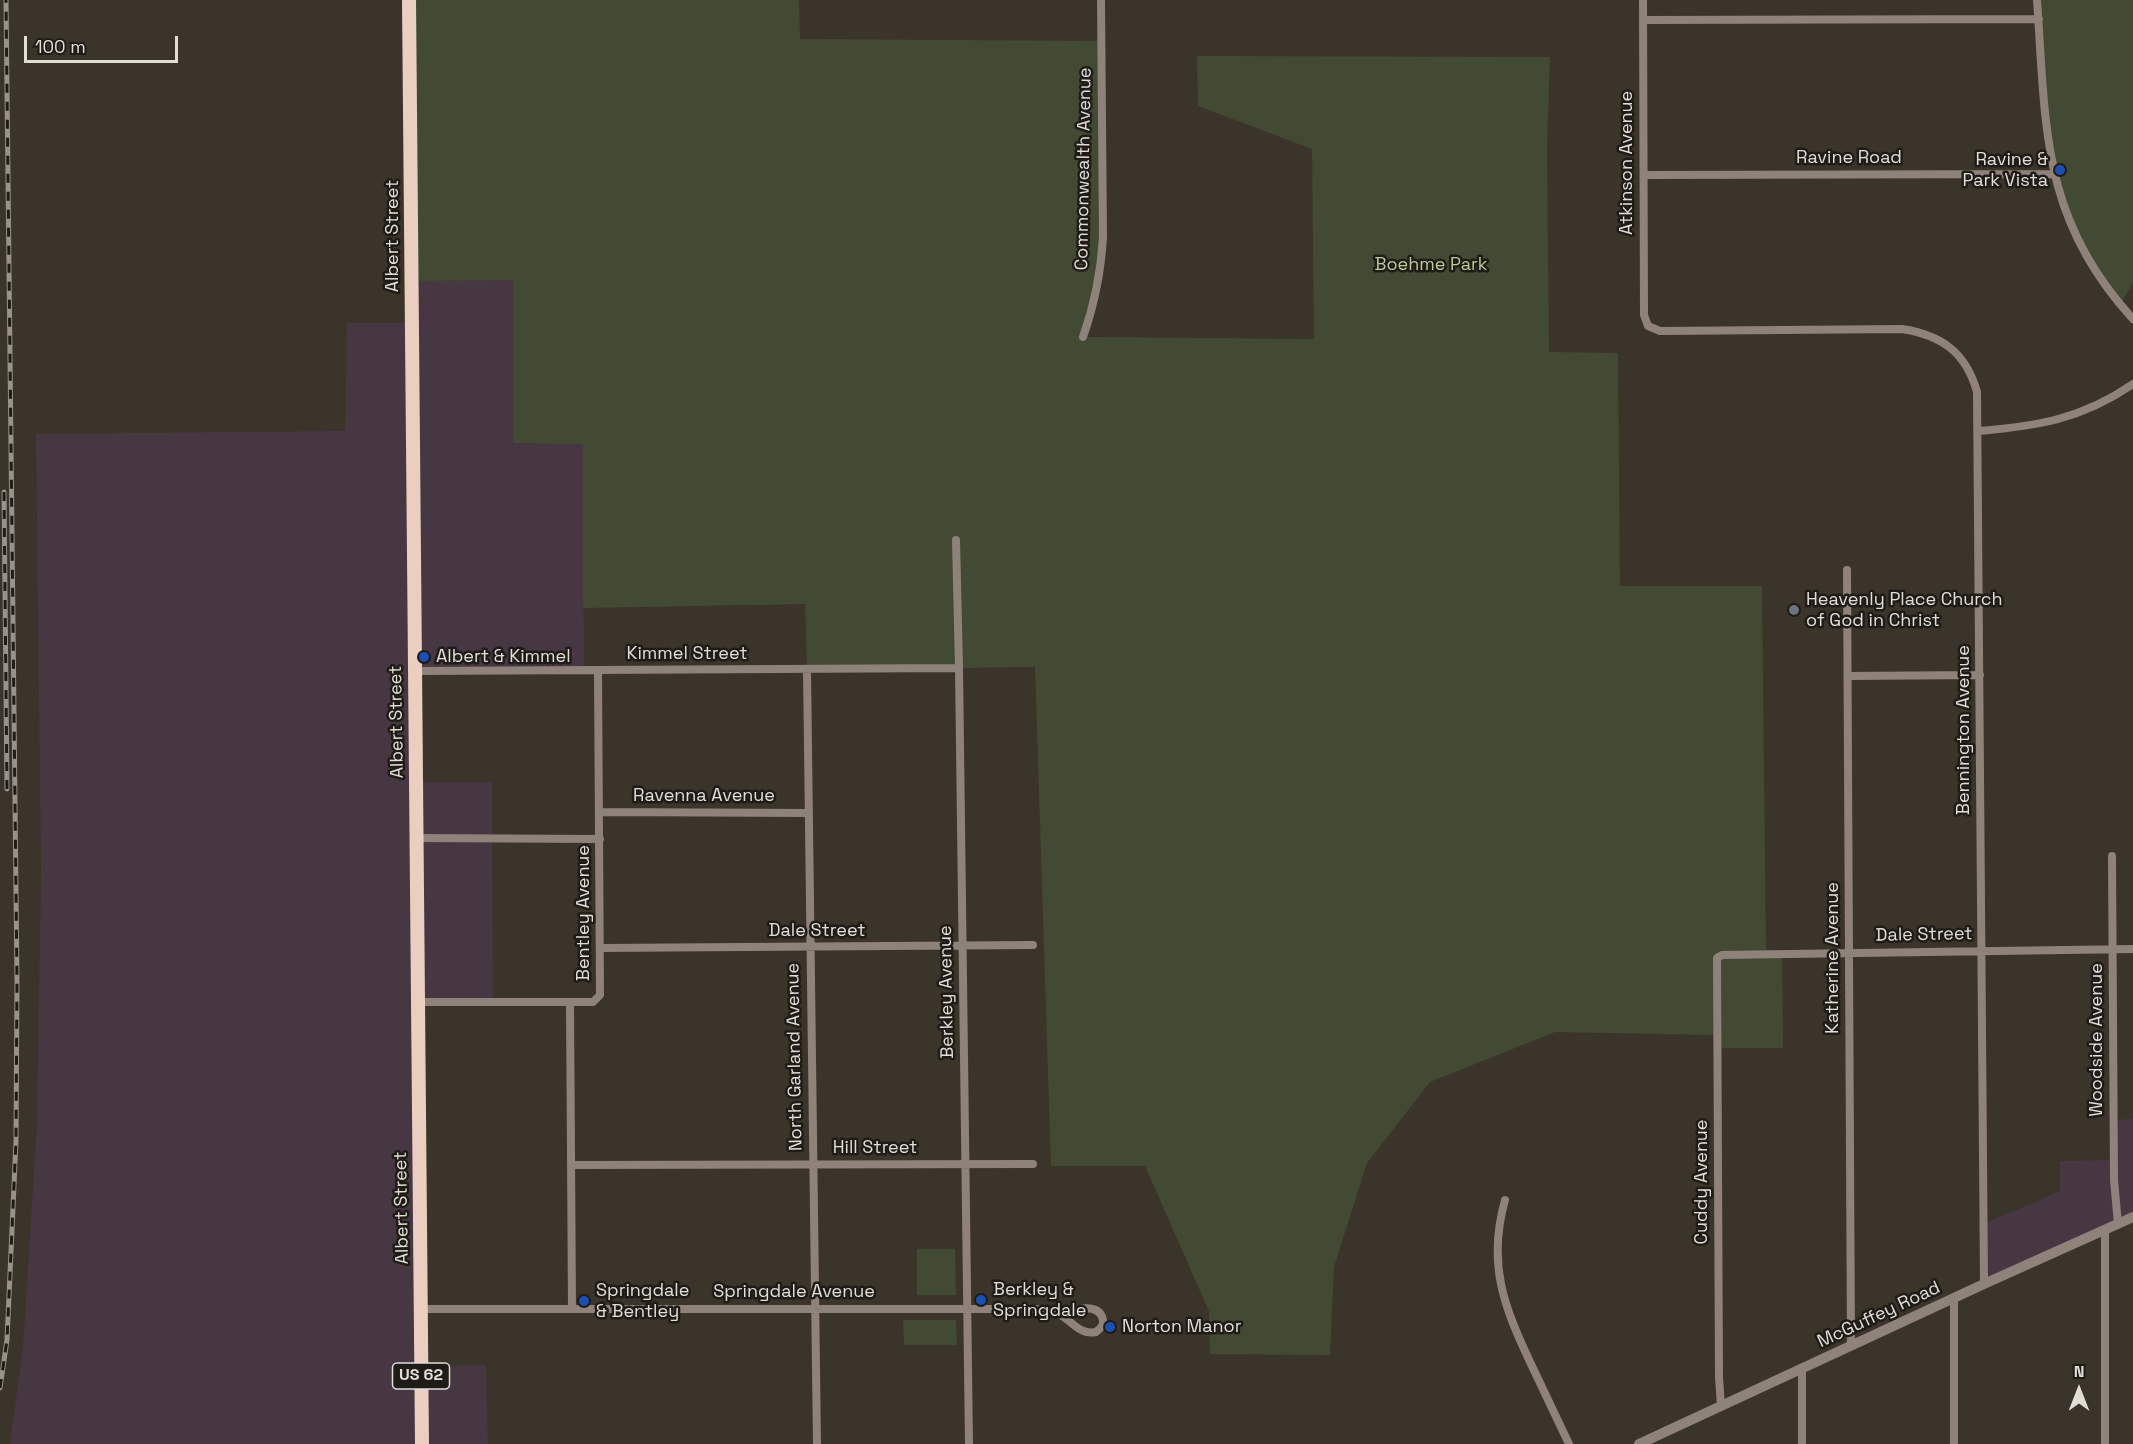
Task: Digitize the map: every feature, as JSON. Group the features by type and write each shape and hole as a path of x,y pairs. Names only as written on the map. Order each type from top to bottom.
{"main road":[{"name":"Albert Street","path":"409,0 422,1444"}],"street":[{"name":"Commonwealth Avenue","path":"1083,337 1097,293 1102,266 1101,0"},
{"name":"Atkinson Avenue","path":"1643,0 1644,315 1648,326"},
{"path":"2037,0 2047,130 2054,174 2079,245 2106,287 2133,319"},
{"path":"1643,20 2039,19"},
{"name":"Ravine Road","path":"1644,175 2054,174"},
{"name":"Bennington Avenue","path":"1648,326 1660,331 1902,329 1930,335 1951,347 1971,373 1977,392 1979,431 1984,1284"},
{"path":"1979,431 2051,422 2085,411 2133,384"},
{"name":"Berkley Avenue","path":"956,540 969,1444"},
{"name":"Katherine Avenue","path":"1847,570 1851,1346"},
{"name":"Kimmel Street","path":"415,671 959,668"},
{"name":"North Garland Avenue","path":"807,670 817,1444"},
{"name":"Bentley Avenue","path":"572,1308 570,1002 593,1002 600,995 598,671"},
{"path":"1848,676 1980,675"},
{"name":"Ravenna Avenue","path":"599,812 808,813"},
{"path":"416,838 600,839"},
{"name":"Woodside Avenue","path":"2112,855 2114,1180 2118,1224"},
{"name":"Dale Street","path":"600,948 1033,945"},
{"name":"Dale Street","path":"1717,958 1722,955 1849,952 2133,949"},
{"name":"Cuddy Avenue","path":"1717,958 1721,1406"},
{"path":"418,1002 570,1002"},
{"name":"Hill Street","path":"572,1165 1033,1164"},
{"path":"1505,1200 1498,1233 1497,1256 1499,1279 1505,1304 1569,1444"},
{"name":"McGuffey Road","path":"1643,1443 2133,1217"},
{"path":"2105,1230 2105,1444"},
{"path":"1954,1298 1954,1444"},
{"name":"Springdale Avenue","path":"421,1308 1037,1309 1059,1314 1080,1330 1090,1333 1096,1332 1102,1324 1099,1313 1094,1310 1080,1308 1059,1314"},
{"path":"1802,1369 1802,1444"}],"shaded area":[{"path":"513,279 513,443 583,443 584,671 415,671 412,281"},
{"path":"347,323 412,323 422,1444 10,1444 23,1348 37,1124 41,871 36,434 345,431"},
{"path":"416,782 492,782 493,1002 418,1002"},
{"path":"2133,1119 2133,1217 1984,1284 1983,1224 2060,1191 2060,1161 2113,1160 2114,1120"},
{"path":"486,1365 488,1444 422,1444 421,1366"}],"green space":[{"name":"Boehme Park","path":"409,0 799,0 800,39 1101,41 1103,237 1084,337 1314,339 1312,149 1198,106 1197,56 1550,57 1547,147 1549,352 1618,353 1620,586 1762,586 1766,954 1782,954 1783,1048 1718,1048 1717,1035 1555,1032 1430,1082 1367,1163 1334,1267 1330,1355 1210,1354 1209,1311 1145,1166 1051,1166 1035,667 807,670 805,604 583,608 583,444 513,443 513,280 412,281"},
{"path":"2037,0 2133,0 2133,283 2120,305 2079,245 2050,156"},
{"path":"917,1249 955,1249 956,1295 917,1295"},
{"path":"903,1320 956,1320 957,1345 904,1345"}],"railway":[{"path":"0,1388 7,1340 16,1141 17,980 6,0"},
{"path":"4,492 7,789"}],"place":[{"name":"Ravine & Park Vista","path":"2060,170"},
{"name":"Heavenly Place Church of God in Christ","path":"1794,610"},
{"name":"Albert & Kimmel","path":"424,657"},
{"name":"Berkley & Springdale","path":"981,1300"},
{"name":"Springdale & Bentley","path":"584,1301"},
{"name":"Norton Manor","path":"1110,1327"}]}
